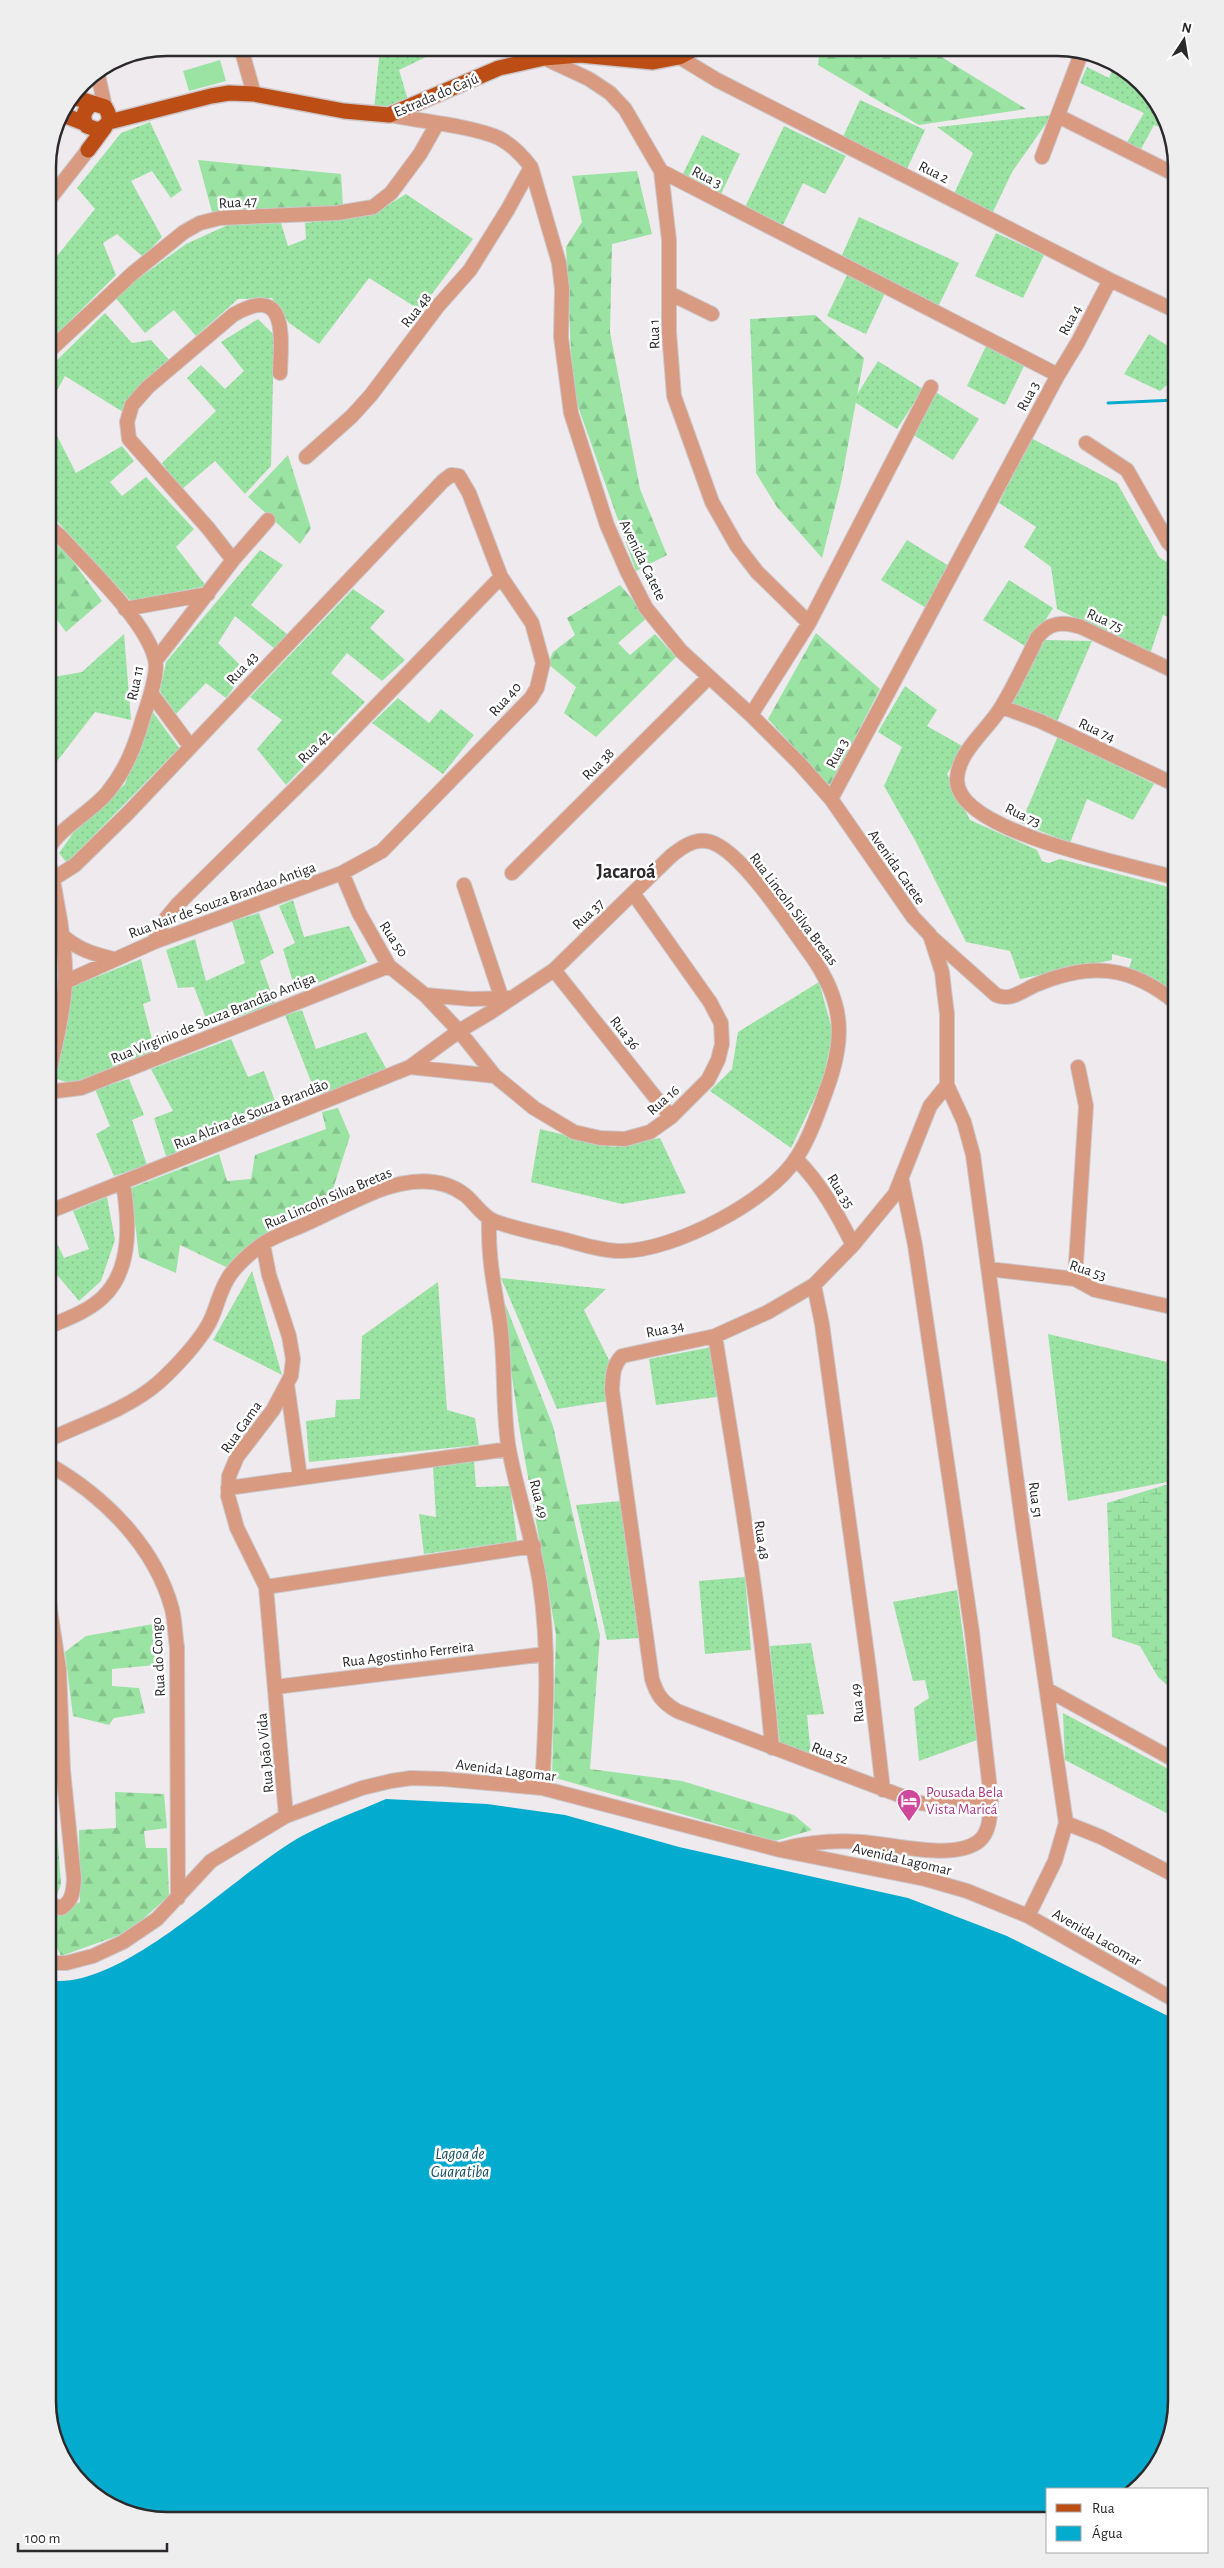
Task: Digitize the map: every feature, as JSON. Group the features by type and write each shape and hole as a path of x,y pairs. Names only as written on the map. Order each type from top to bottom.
{"main road":[{"name":"Estrada do Cajú","path":"97,125 211,96 254,94 344,111 389,116 499,68 544,58 568,56"},
{"name":"Estrada do Cajú","path":"590,56 653,62 679,57"},
{"name":"Estrada do Cajú","path":"80,99 99,106 145,113"},
{"path":"88,150 97,125 110,114 99,106 86,109 97,125"},
{"path":"69,116 97,125"}],"street":[{"path":"243,56 254,94"},
{"name":"Rua 2","path":"679,57 717,80 1110,280 1168,307"},
{"name":"Rua 1","path":"544,58 589,79 610,93 624,109 661,172 669,240 669,332 674,396 712,502 737,546 757,572 808,623"},
{"path":"1042,157 1079,58"},
{"path":"98,80 99,106"},
{"name":"Avenida Catete","path":"389,116 483,132 499,138 521,154 531,167 559,263 562,289 561,337 572,413 607,524 646,608 681,651 708,678 751,715 831,799 913,917 930,935 942,972 947,1014 947,1085"},
{"path":"1058,116 1168,171"},
{"name":"Rua 47","path":"56,345 133,273 184,232 200,223 220,218 337,213 372,207 391,193 420,154 437,124"},
{"path":"56,191 88,150"},
{"name":"Rua 48","path":"306,457 352,416 371,395 438,306 470,270 508,209 531,167"},
{"name":"Rua 3","path":"661,172 1058,375 831,799"},
{"name":"Rua 4","path":"1058,375 1078,342 1110,280"},
{"path":"670,293 712,314"},
{"path":"233,560 208,528 129,439 127,422 132,405 148,387 245,307 267,306 276,313 281,325 280,373"},
{"path":"751,715 808,623 931,387"},
{"path":"1086,443 1127,470 1168,542"},
{"name":"Rua 40","path":"342,873 382,851 531,698 537,688 543,663 532,623 501,577 464,482 459,476 452,475"},
{"name":"Rua 43","path":"56,877 75,865 128,813 433,491 452,475"},
{"path":"156,660 233,560 268,520"},
{"name":"Rua 11","path":"56,533 125,609 143,632 156,660 150,693 135,747 122,773 87,813 56,838"},
{"name":"Rua 42","path":"154,942 163,922 177,904 317,767 501,577"},
{"path":"125,609 208,594"},
{"name":"Rua 75","path":"1002,707 1037,638 1043,630 1060,623 1068,622 1081,627 1168,668"},
{"name":"Rua 38","path":"512,873 708,678"},
{"path":"150,693 190,746"},
{"name":"Rua 74","path":"1002,707 1040,721 1168,781"},
{"name":"Rua 73","path":"1002,707 962,760 957,780 961,796 977,811 1032,839 1073,852 1168,875"},
{"name":"Rua 37","path":"458,1031 507,998 554,970 680,849 691,843 709,841"},
{"name":"Rua Lincoln Silva Bretas","path":"56,1436 138,1398 161,1380 212,1320 219,1296 228,1278 263,1244 378,1191 412,1181 438,1182 463,1193 489,1219 518,1229 598,1248 624,1251 685,1238 710,1226 752,1200 796,1159 816,1119 839,1051 840,1020 835,998 824,974 737,858 722,847 709,841"},
{"name":"Rua Nair de Souza Brandao Antiga","path":"65,982 154,942 342,873"},
{"name":"Rua 50","path":"342,873 359,913 389,966 425,995 458,1031"},
{"path":"425,995 471,999 507,998 464,885"},
{"name":"Rua 16","path":"458,1031 495,1076 534,1108 574,1132 600,1138 624,1139 650,1132 671,1117 708,1080 718,1060 722,1044 721,1024 710,1002 633,893"},
{"path":"56,903 65,982 56,1039"},
{"path":"61,934 72,945 94,954 114,959"},
{"path":"930,935 996,995 1004,998 1009,998 1037,984 1075,972 1096,969 1127,975 1157,988 1168,997"},
{"name":"Rua Virginio de Souza Brandão Antiga","path":"56,1091 81,1088 389,966"},
{"name":"Rua 36","path":"554,970 671,1117"},
{"name":"Rua Alzira de Souza Brandão","path":"56,1209 123,1184 410,1067 458,1031"},
{"path":"410,1067 495,1076"},
{"path":"1075,1279 1086,1106 1078,1067"},
{"name":"Rua 34","path":"663,1703 656,1692 652,1679 612,1390 616,1362 622,1356 716,1336 768,1312 814,1285 884,1208 902,1181 906,1162 930,1106 947,1085"},
{"name":"Rua 51","path":"947,1085 964,1122 973,1154 1023,1528 1066,1823 1055,1861 1028,1916"},
{"name":"Rua 35","path":"796,1159 812,1175 826,1194 852,1244"},
{"path":"780,1850 807,1842 860,1842 943,1851 970,1847 981,1839 989,1823 991,1798 972,1632 915,1245 902,1181"},
{"path":"56,1324 78,1314 103,1298 114,1282 122,1264 126,1240 127,1220 123,1184"},
{"name":"Rua 49","path":"489,1219 488,1254 499,1316 510,1449 534,1546 540,1586 546,1654 546,1729 542,1788"},
{"name":"Rua Gama","path":"263,1244 269,1275 292,1351 290,1376 273,1410 237,1457 229,1476 228,1496 237,1528 266,1587 276,1687"},
{"name":"Rua 53","path":"989,1269 1075,1279 1095,1290 1168,1306"},
{"name":"Rua 49","path":"814,1285 822,1324 869,1669 883,1790"},
{"name":"Rua 48","path":"716,1336 740,1492 768,1701 772,1748"},
{"path":"287,1384 300,1476"},
{"path":"228,1488 300,1476 510,1449"},
{"name":"Rua do Congo","path":"56,1469 102,1500 135,1538 160,1578 172,1610 177,1647 178,1898"},
{"path":"266,1587 534,1546"},
{"name":"Rua Agostinho Ferreira","path":"276,1687 546,1654"},
{"path":"56,1658 63,1770 74,1879 73,1893 68,1904 61,1908 56,1906"},
{"name":"Rua João Vida","path":"276,1687 286,1816"},
{"path":"1048,1690 1168,1757"},
{"name":"Rua 52","path":"663,1703 677,1711 883,1790 936,1806 991,1798"},
{"path":"56,1765 63,1770"},
{"name":"Avenida Lagomar","path":"56,1963 66,1963 93,1956 123,1942 157,1919 211,1861 286,1816 362,1788 411,1778 542,1788 780,1850 925,1879 967,1891 1028,1916"},
{"path":"1066,1823 1101,1837 1168,1872"},
{"name":"Avenida Lacomar","path":"1028,1916 1168,1996"}],"green space":[{"path":"379,56 428,56 399,70 408,100 374,110"},
{"path":"819,56 940,56 1026,109 919,125 818,65"},
{"path":"220,60 226,81 189,91 183,71"},
{"path":"1087,67 1109,78 1112,71 1135,89 1153,112 1159,125 1160,127 1154,125 1141,149 1126,144 1144,113 1080,83"},
{"path":"860,100 925,130 907,169 842,139"},
{"path":"1052,115 1012,172 992,214 953,196 973,153 937,127"},
{"path":"150,122 182,190 171,198 152,171 131,181 162,237 143,257 117,234 103,243 116,275 56,335 56,257 95,209 77,188 121,133"},
{"path":"784,126 846,156 825,194 803,183 783,225 745,207"},
{"path":"702,135 740,154 720,196 681,178"},
{"path":"198,160 341,174 343,206 212,212"},
{"path":"637,171 652,234 612,244 610,332 640,489 667,555 636,571 573,392 566,247 582,222 572,176"},
{"path":"406,194 473,239 420,310 369,278 319,344 289,323 272,298 238,299 196,336 174,310 145,333 114,296 186,244 230,224 281,223 288,246 306,239 305,223 372,215"},
{"path":"859,217 959,263 938,307 842,255"},
{"path":"996,233 1044,255 1023,298 975,276"},
{"path":"848,273 886,291 866,334 827,316"},
{"path":"105,313 132,343 151,340 170,361 123,412 65,376 56,392 56,361"},
{"path":"815,315 864,358 841,483 822,558 777,507 756,473 750,319"},
{"path":"258,319 274,335 271,466 245,494 215,461 181,490 162,463 216,411 187,378 201,365 225,389 244,371 221,342"},
{"path":"1149,334 1168,346 1168,384 1160,391 1124,374"},
{"path":"987,344 1026,362 1005,405 967,386"},
{"path":"878,361 923,389 897,429 853,401"},
{"path":"934,391 979,419 953,460 909,432"},
{"path":"56,434 76,473 122,446 134,461 110,482 122,496 146,477 194,529 176,547 206,586 131,601 56,520"},
{"path":"1031,438 1117,483 1159,557 1168,563 1168,617 1163,615 1150,654 1057,609 1051,567 1024,547 1036,527 999,503"},
{"path":"288,455 311,528 300,544 248,497"},
{"path":"56,538 102,601 66,632 56,619"},
{"path":"907,540 952,568 926,608 881,580"},
{"path":"260,550 283,565 251,605 287,634 275,649 235,616 218,643 246,671 226,698 206,683 176,714 160,691 166,662"},
{"path":"1009,580 1053,608 1028,648 983,620"},
{"path":"620,585 648,617 618,643 630,655 655,634 676,657 596,737 564,713 576,687 548,664 553,652 575,635 567,618"},
{"path":"353,589 385,611 370,628 405,660 382,681 347,653 331,673 365,702 286,785 257,749 282,720 250,697"},
{"path":"816,633 880,689 830,786 768,719"},
{"path":"124,634 131,720 95,712 56,763 56,677 82,672"},
{"path":"1045,640 1092,641 1057,722 1008,702"},
{"path":"905,686 937,710 927,726 964,747 947,774 970,820 1037,850 1042,861 1049,863 1060,859 1168,887 1168,991 1129,968 1132,959 1112,954 1112,960 1020,979 1010,951 966,942 916,842 884,786 902,747 878,732"},
{"path":"398,698 429,723 441,709 474,735 443,774 372,723"},
{"path":"152,711 179,748 67,863 59,853 74,832 125,784"},
{"path":"1058,736 1154,784 1133,820 1087,799 1070,843 1021,823"},
{"path":"293,900 304,937 349,926 367,962 296,992 283,949 295,943 279,906"},
{"path":"259,913 274,953 260,961 275,1004 209,1026 194,987 178,988 166,950 195,939 206,981 245,963 232,921"},
{"path":"141,959 151,1001 143,1004 155,1051 72,1084 56,1079 56,1065 68,988"},
{"path":"819,982 833,1033 822,1083 791,1148 710,1091 732,1069 738,1032"},
{"path":"302,1010 316,1049 366,1032 387,1070 317,1097 285,1015"},
{"path":"231,1039 248,1077 264,1071 279,1112 167,1159 154,1118 173,1111 151,1069"},
{"path":"129,1079 144,1115 132,1120 147,1165 114,1176 96,1134 110,1126 95,1089"},
{"path":"338,1108 350,1136 328,1204 275,1227 226,1267 180,1245 176,1273 139,1257 131,1188 219,1154 227,1181 251,1179 255,1155 326,1129 322,1112"},
{"path":"540,1129 614,1147 660,1138 686,1193 622,1204 531,1182"},
{"path":"107,1197 115,1240 101,1281 79,1301 56,1274 56,1241 64,1258 89,1249 73,1211"},
{"path":"252,1271 282,1375 213,1340"},
{"path":"501,1278 606,1289 584,1310 610,1362 608,1401 557,1409"},
{"path":"438,1282 447,1410 475,1418 479,1445 309,1462 306,1421 335,1417 336,1400 360,1399 362,1336"},
{"path":"499,1288 553,1426 600,1635 590,1769 682,1781 794,1815 812,1830 775,1841 552,1777 556,1634 520,1432"},
{"path":"1048,1334 1168,1362 1168,1482 1068,1501"},
{"path":"712,1347 717,1397 656,1405 649,1359"},
{"path":"474,1461 476,1487 510,1486 517,1541 424,1554 419,1514 436,1517 433,1466"},
{"path":"1168,1486 1168,1686 1158,1677 1140,1646 1112,1637 1107,1503"},
{"path":"621,1501 640,1638 607,1640 576,1505"},
{"path":"745,1577 751,1650 705,1654 699,1581"},
{"path":"957,1590 977,1740 919,1761 914,1708 929,1698 925,1680 913,1681 893,1602"},
{"path":"153,1624 156,1665 112,1669 112,1686 139,1688 145,1713 114,1718 109,1725 73,1716 65,1652 86,1636"},
{"path":"811,1643 824,1714 807,1715 811,1755 780,1745 770,1646"},
{"path":"1063,1713 1168,1769 1168,1814 1065,1760"},
{"path":"115,1792 164,1794 167,1828 144,1831 146,1848 167,1848 169,1896 128,1932 61,1956 56,1946 56,1914 80,1902 79,1830 116,1828"},
{"path":"56,1816 61,1884 56,1898"}],"water":[{"name":"Lagoa de Guaratiba","path":"386,1799 487,1804 565,1815 679,1847 908,1898 1007,1936 1168,2016 1168,2401 1162,2436 1156,2450 1140,2474 1125,2488 1046,2488 1046,2512 160,2512 132,2506 100,2489 79,2468 71,2456 60,2429 57,2415 56,1980 77,1979 110,1968 143,1950 275,1853 302,1836"}],"waterway":[{"path":"1108,403 1168,400"}],"place":[{"name":"Pousada Bela Vista Maricá","path":"909,1822"}],"district":[{"name":"Jacaroá","path":"626,871"}]}
